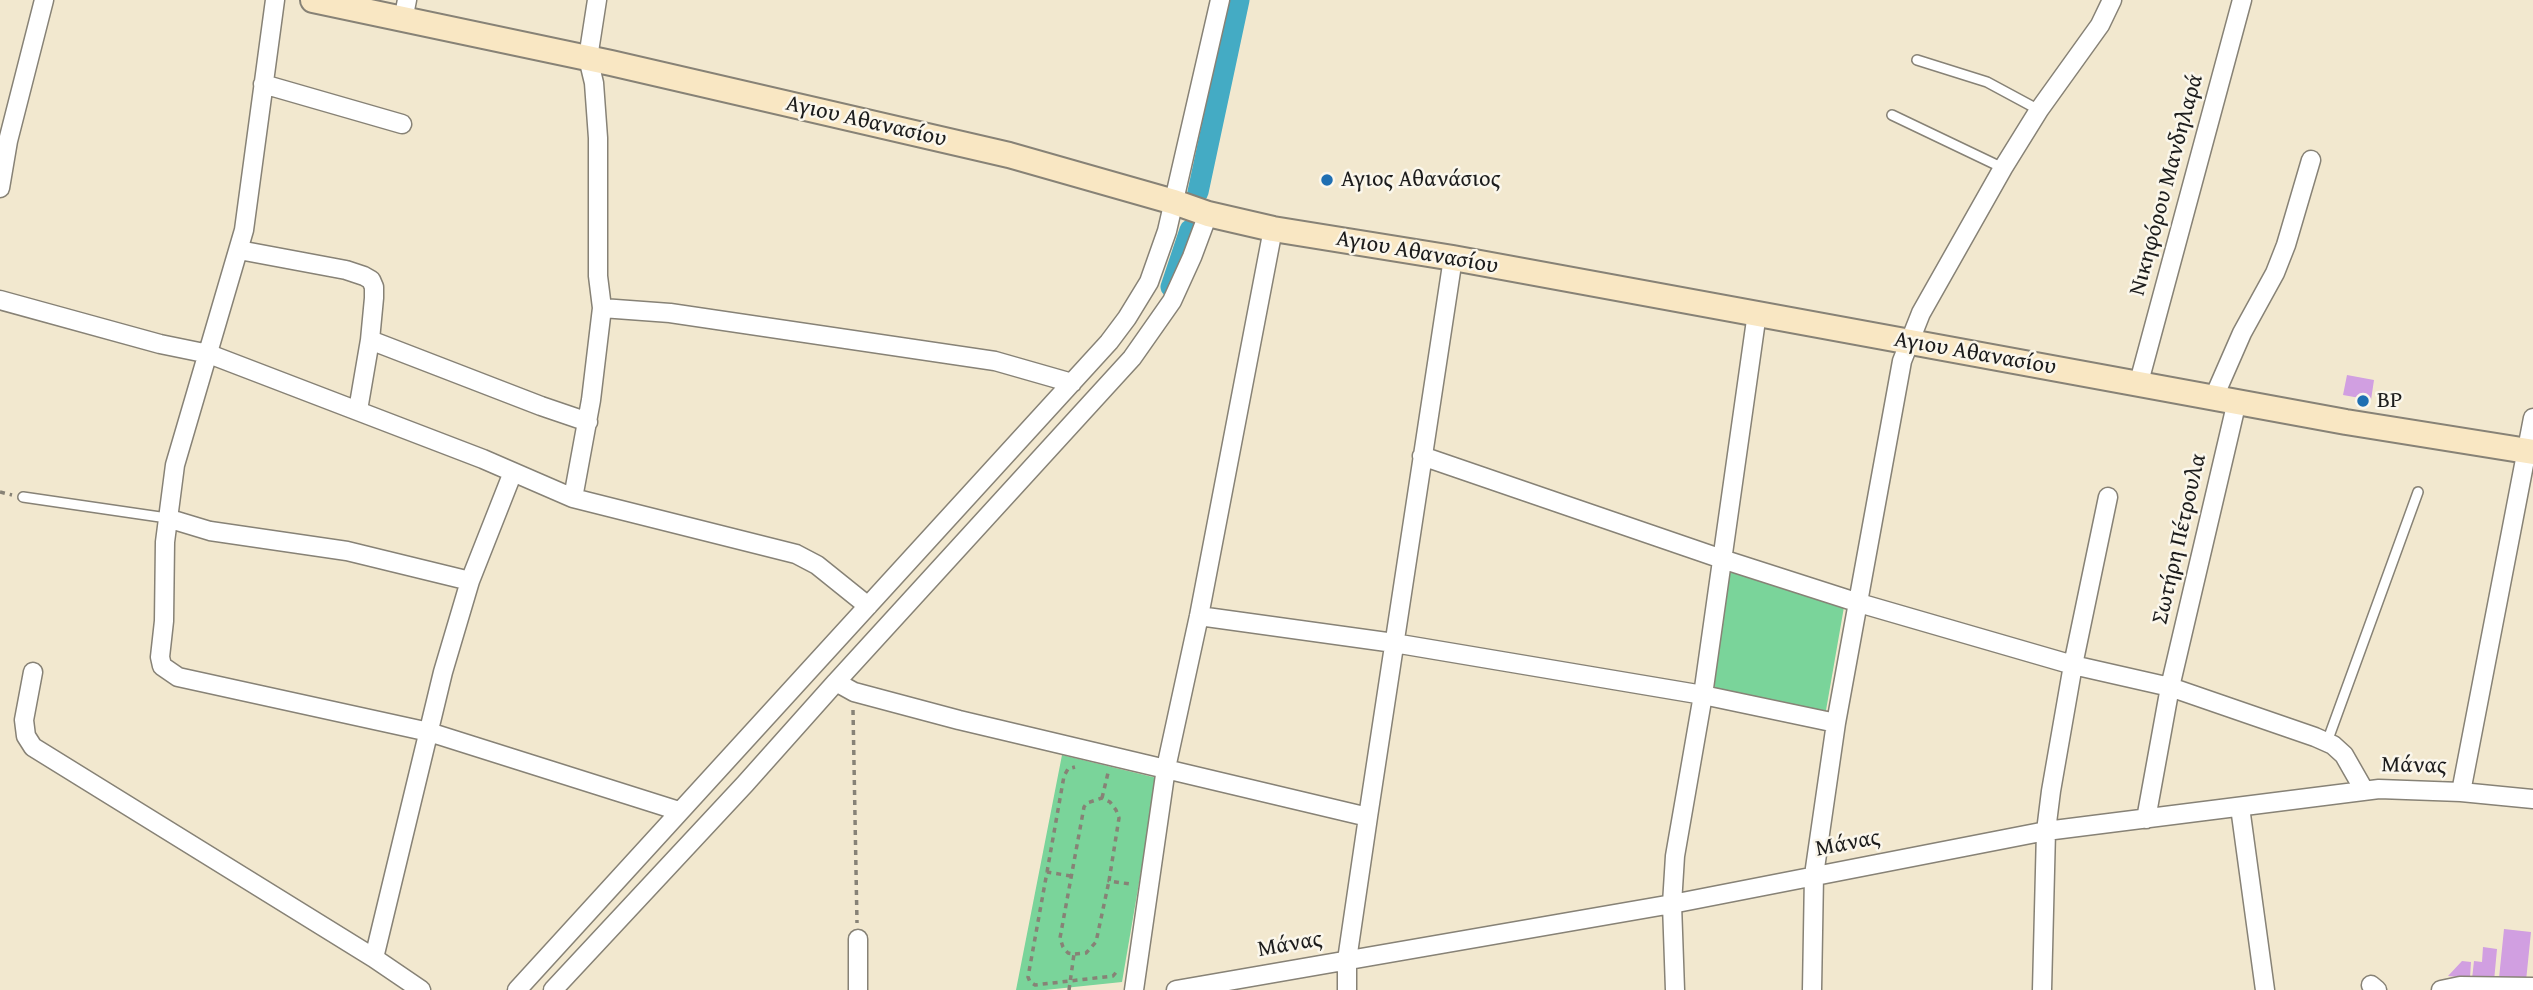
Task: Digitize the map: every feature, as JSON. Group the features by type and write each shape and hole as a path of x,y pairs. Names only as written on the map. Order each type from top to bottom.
{"main road":[{"name":"Αγιου Αθανασίου","path":"313,0 405,10 588,58 1009,155 1208,214 1273,229 1453,258 2346,422 2530,452"}],"street":[{"path":"0,188 8,141 44,0"},
{"path":"275,0 250,194 239,250 177,454 167,518 164,621 160,657 162,666 178,677 429,732 679,811"},
{"path":"573,498 588,422 602,308 598,276 598,138 594,83 588,58 597,0"},
{"path":"517,990 1110,342 1139,300 1157,260 1174,202 1220,0"},
{"path":"1812,990 1814,875 1836,723 1898,376 1908,343 1921,313 2003,168 2039,110 2100,25 2112,0"},
{"name":"Νικηφόρου Μανδηλαρά","path":"2139,382 2242,0"},
{"path":"263,84 402,124"},
{"name":"Σωτήρη Πέτρουλα","path":"2146,819 2225,399 2242,334 2275,273 2311,160"},
{"path":"553,990 745,784 1132,358 1172,301 1208,214"},
{"path":"1134,990 1166,768 1199,616 1273,229"},
{"path":"239,250 346,270 364,276 374,287 370,340 358,410"},
{"path":"1347,990 1347,960 1453,258"},
{"path":"0,300 160,344 209,354 513,471 573,498 796,554 817,565 868,606"},
{"path":"602,308 670,313 995,361 1072,383"},
{"path":"1675,990 1672,904 1675,856 1703,695 1757,313"},
{"path":"370,340 588,422"},
{"path":"2461,792 2530,452 2533,418"},
{"path":"1422,456 1858,603 2073,665 2170,687 2327,742 2344,755 2364,790"},
{"path":"374,958 443,672 470,581 513,471"},
{"path":"2042,990 2046,831 2073,665 2108,497"},
{"path":"167,518 210,531 347,551 470,581"},
{"path":"1199,616 1394,643 1703,695 1836,723"},
{"path":"33,672 24,720 26,736 33,747 422,990"},
{"path":"836,682 854,692 959,720 1368,817"},
{"name":"Μάνας","path":"1176,990 1672,904 2046,831 2364,790 2461,792 2533,799"},
{"path":"2240,807 2265,990"},
{"path":"858,939 858,990"},
{"path":"2441,990 2473,986 2533,988"}],"lane":[{"path":"1917,60 1987,82 2039,110"},
{"path":"1892,115 2003,168"},
{"path":"2327,742 2418,492"},
{"path":"23,498 167,518"}],"path":[{"path":"854,692 852,728 858,939"},
{"path":"1102,798 1113,755"},
{"path":"1085,769 1073,767 1068,769 1065,776 1028,977 1035,985 1113,976 1118,971 1120,962"},
{"path":"1097,771 1118,776"},
{"path":"1102,798 1110,803 1119,818 1096,942 1086,953 1068,953 1060,938 1084,807 1087,803 1102,798"},
{"path":"1047,872 1071,876"},
{"path":"1109,881 1149,887"},
{"path":"1069,990 1074,954"}],"green space":[{"path":"1728,569 1844,607 1825,716 1711,696"},
{"path":"1062,755 1157,778 1122,982 1045,990 1016,990"}],"building":[{"path":"2347,375 2374,380 2371,400 2343,395"},
{"path":"2504,929 2531,932 2526,981 2499,978"},
{"path":"2483,947 2497,949 2494,981 2472,979 2474,961 2482,962"},
{"path":"2462,961 2471,962 2470,978 2448,976"}],"waterway":[{"path":"1198,192 1239,0"},
{"path":"1171,287 1190,230"}],"place":[{"name":"Αγιος Αθανάσιος","path":"1327,180"},
{"name":"BP","path":"2363,401"}]}
